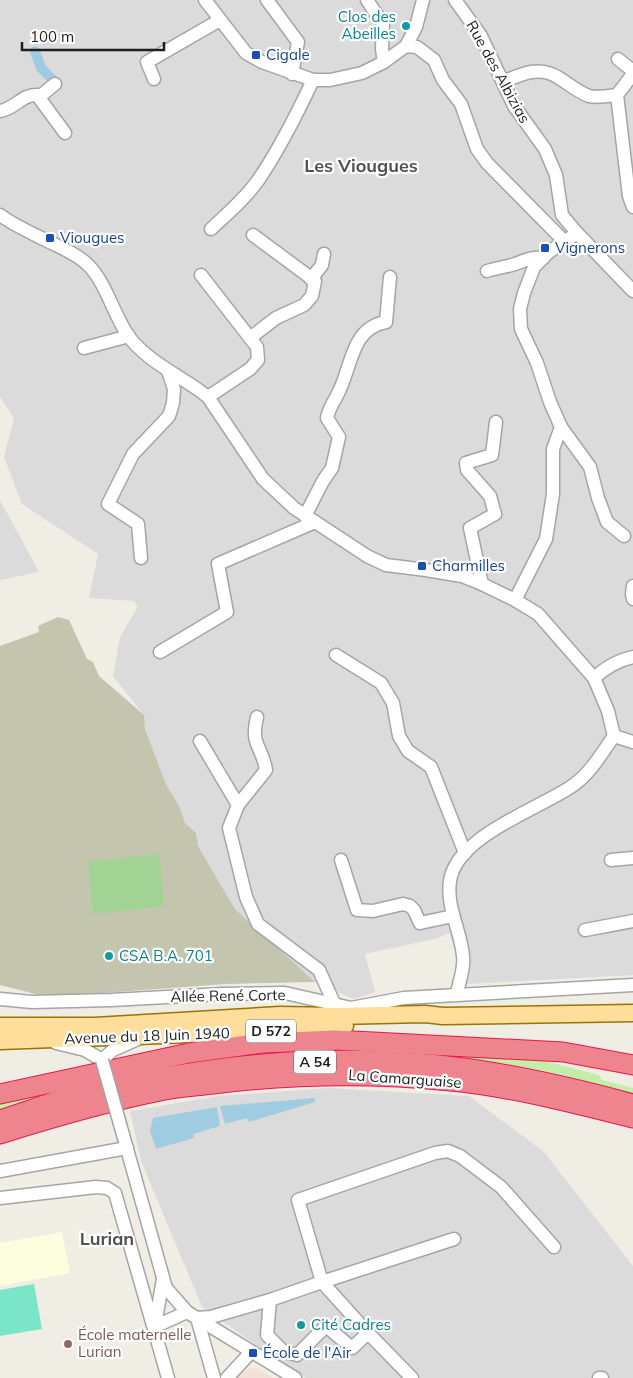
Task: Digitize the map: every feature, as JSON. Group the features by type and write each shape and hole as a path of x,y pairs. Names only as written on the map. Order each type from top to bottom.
{"highway":[{"path":"0,1094 189,1053 263,1043 335,1040 554,1052 583,1055 633,1065"},
{"name":"La Camarguaise","path":"0,1120 85,1093 160,1077 224,1067 294,1062 407,1063 463,1068 566,1086 633,1104"},
{"name":"La Camarguaise","path":"0,1134 46,1119 166,1090 297,1076 348,1074 453,1081 499,1087 563,1100 633,1118"},
{"path":"0,1142 61,1122 96,1107"}],"main road":[{"name":"Avenue du 18 Juin 1940","path":"0,1041 41,1040 96,1032 264,1016 633,1013"},
{"name":"Avenue du 18 Juin 1940","path":"0,1026 144,1036 294,1030 413,1021 443,1016"}],"street":[{"path":"205,0 246,54 292,74 313,80 330,80 362,73 384,62 406,46 416,27 423,0"},
{"path":"267,0 298,42 292,74"},
{"path":"367,0 383,24 382,49 384,62"},
{"name":"Rue des Albizias","path":"455,0 481,36 514,106 545,149 556,175 562,215 633,291"},
{"path":"154,79 147,62 220,20"},
{"path":"406,46 417,47 434,60 443,80 461,104 472,137 482,156 564,242"},
{"path":"618,59 633,73 617,96 629,196 633,207"},
{"path":"503,82 524,72 541,71 557,76 572,88 591,97 617,96"},
{"path":"211,229 259,180 299,111 313,80"},
{"path":"39,97 55,84"},
{"path":"0,111 9,109 27,96 37,96 65,133"},
{"path":"0,215 86,262 95,272 129,336 146,356 196,387 208,397 263,479 294,508 367,556 386,566 462,576 515,600 538,614 594,678 608,711 614,736 597,761 573,785 516,816 472,845 458,860 450,881 453,916 464,958 457,993"},
{"path":"577,233 534,267 520,309 520,329 538,363 560,428 590,467 598,498 607,522 624,536"},
{"path":"250,338 276,318 304,305 312,296 314,281 252,236"},
{"path":"312,279 322,265 324,254"},
{"path":"487,271 502,266 514,265 532,257 543,258"},
{"path":"201,275 257,347 258,360 250,369 208,397"},
{"path":"160,652 227,612 218,564 310,519 323,481 332,468 339,437 327,418 328,411 341,388 357,343 363,334 376,324 386,322 390,277"},
{"path":"84,348 129,336"},
{"path":"141,558 138,524 108,504 133,454 169,416 174,389 168,371"},
{"path":"482,584 470,528 495,514 490,496 467,470 466,463 492,455 496,422"},
{"path":"515,600 546,539 553,494 553,449 560,428"},
{"path":"633,586 633,599"},
{"path":"336,655 381,683 392,703 399,736 408,751 431,767 465,853"},
{"path":"594,678 604,669 624,659 633,657"},
{"path":"258,717 253,732 266,770 238,805 230,828 246,898 258,924 319,970 333,1000 331,1003"},
{"path":"614,736 633,742"},
{"path":"200,741 238,805"},
{"path":"611,860 633,858"},
{"path":"341,860 357,910 373,911 403,904 410,906 414,910 420,923 453,916"},
{"path":"585,930 633,921"},
{"name":"Allée René Corte","path":"0,999 32,1002 284,993 351,1008 404,998 457,993 633,985"},
{"path":"96,1032 102,1060 163,1279 171,1294 192,1315 295,1378"},
{"path":"102,1060 113,1050 144,1036"},
{"path":"41,1040 85,1050 102,1060"},
{"path":"0,1171 127,1148"},
{"path":"412,1378 368,1334 322,1282 298,1200 435,1153 448,1151 460,1156 501,1188 554,1247"},
{"path":"0,1198 86,1188 107,1188 114,1193 168,1378"},
{"path":"154,1327 192,1315 210,1317 270,1300 454,1239"},
{"path":"154,1327 163,1279"},
{"path":"270,1300 267,1335 284,1352 297,1355 326,1326 352,1348 368,1334"},
{"path":"192,1315 214,1378"},
{"path":"227,1378 251,1352"}],"shaded area":[{"path":"0,0 633,0 633,975 466,984 449,933 438,938 365,954 375,992 354,999 315,982 235,909 198,846 193,830 185,823 180,808 166,784 145,729 144,715 113,676 120,637 138,607 134,601 89,598 98,554 22,504 4,457 14,418 0,397"},
{"path":"0,500 39,572 0,580"},
{"path":"58,617 69,620 87,659 93,662 99,676 144,715 145,729 166,784 180,808 185,823 196,833 198,846 235,909 315,982 226,984 47,997 0,985 0,646 39,632 38,626"},
{"path":"328,1088 469,1096 544,1152 633,1266 633,1378 306,1378 290,1369 202,1307 141,1161 130,1111 218,1096"},
{"path":"62,1232 70,1273 0,1286 0,1243"},
{"path":"256,1368 273,1378 234,1378 242,1371"}],"green space":[{"path":"159,854 164,906 93,914 88,862"},
{"path":"289,1046 541,1060 599,1075 602,1080 633,1088 633,1094 562,1075 519,1066 477,1059 390,1052 302,1051 215,1059 173,1066 202,1056"},
{"path":"96,1082 42,1096 0,1110 0,1099"},
{"path":"34,1284 42,1329 0,1336 0,1290"}],"water":[{"path":"315,1098 315,1102 249,1122 247,1118 225,1124 220,1106"},
{"path":"217,1107 220,1126 193,1134 194,1138 156,1149 150,1131 153,1118"}],"waterway":[{"path":"35,51 41,68 53,80"}],"place":[{"name":"Clos des Abeilles","path":"406,26"},
{"name":"Cigale","path":"256,55"},
{"name":"Viougues","path":"50,238"},
{"name":"Vignerons","path":"545,248"},
{"name":"Charmilles","path":"422,566"},
{"name":"CSA B.A. 701","path":"109,956"},
{"name":"Cité Cadres","path":"301,1325"},
{"name":"École maternelle Lurian","path":"68,1344"},
{"name":"École de l'Air","path":"253,1353"}],"district":[{"name":"Les Viougues","path":"361,166"},
{"name":"Lurian","path":"107,1239"}]}
